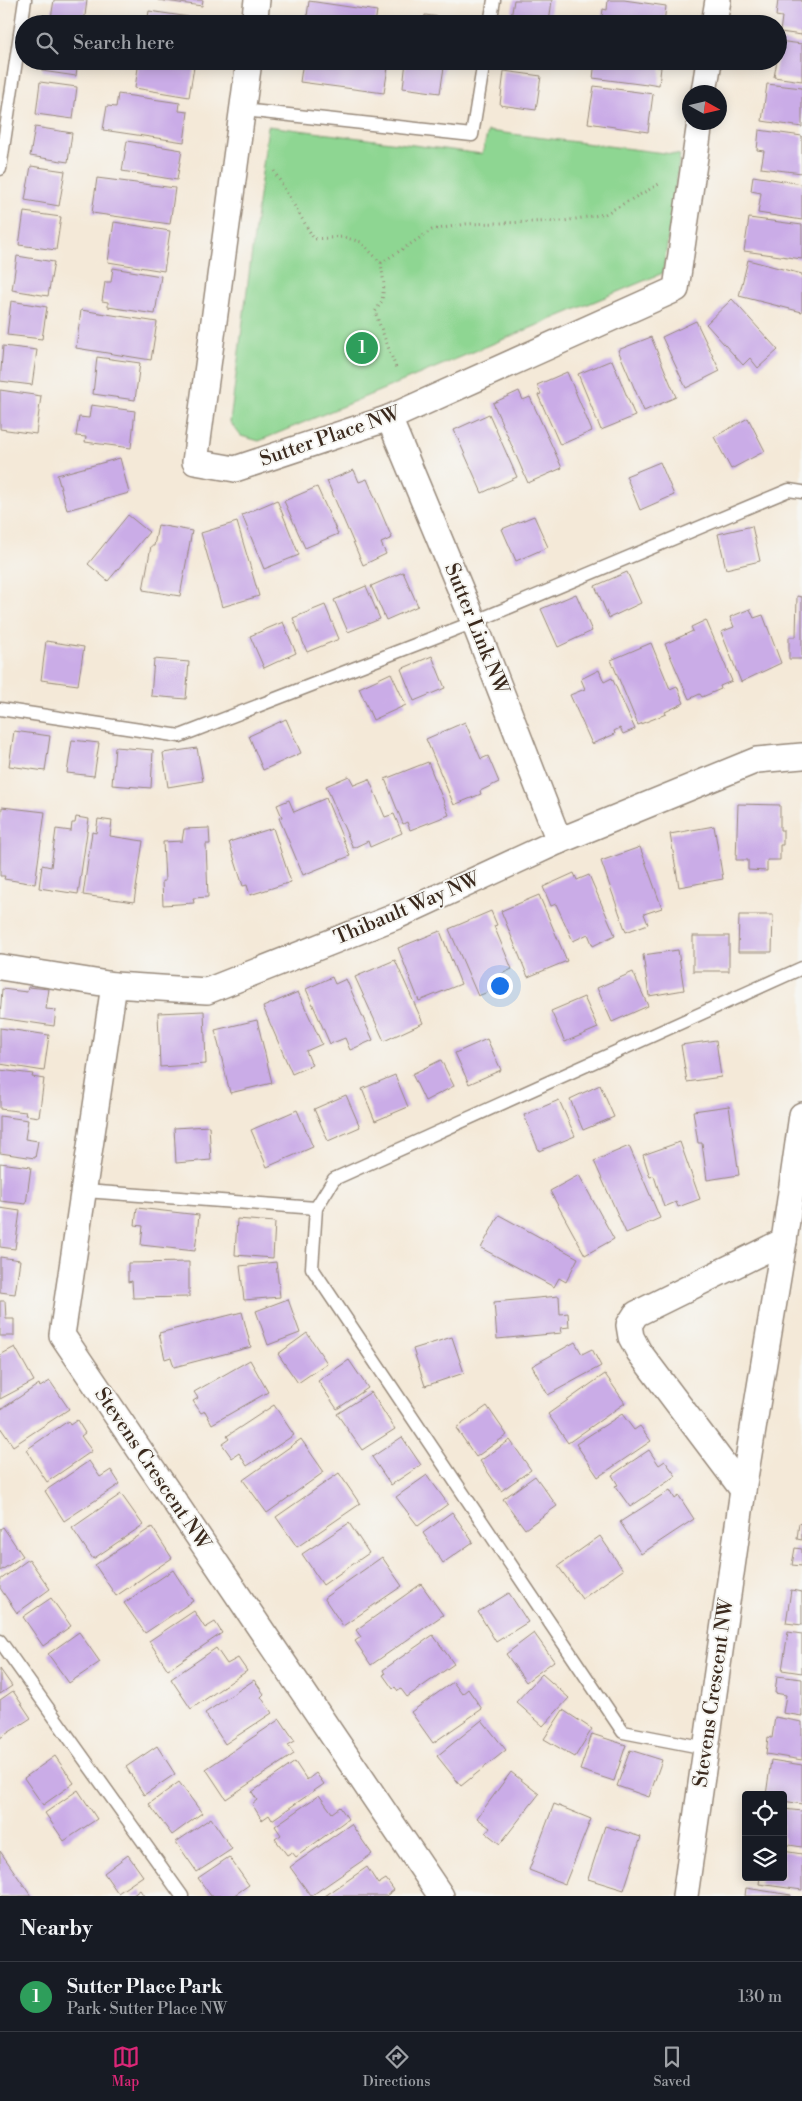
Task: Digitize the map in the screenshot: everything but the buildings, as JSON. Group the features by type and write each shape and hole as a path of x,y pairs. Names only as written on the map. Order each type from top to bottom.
{"street":[{"path":"255,15 257,0"},
{"path":"716,15 718,0"},
{"name":"Sutter Place NW","path":"248,70 195,462 236,469 389,418 676,289 699,130"},
{"path":"705,85 708,70"},
{"name":"Sutter Link NW","path":"389,418 474,622 559,842"},
{"name":"Thibault Way NW","path":"0,967 114,985 207,991 397,916 559,842 757,760 802,756"},
{"name":"Stevens Crescent NW","path":"114,985 85,1191 62,1335 441,1896"},
{"name":"Stevens Crescent NW","path":"685,1896 743,1490 784,1241 802,1114"},
{"path":"743,1490 639,1352 631,1337 629,1325 636,1314 784,1241"}],"lane":[{"path":"22,15 24,0"},
{"path":"492,15 494,0"},
{"path":"0,169 15,63"},
{"path":"243,110 472,135 483,70"},
{"path":"0,709 180,736 474,622 790,490 802,492"},
{"path":"706,1748 623,1732 312,1268 316,1208 334,1178 802,968"},
{"path":"85,1191 316,1208"},
{"path":"0,1641 182,1896"}],"path":[{"path":"274,171 314,239 343,237 361,242 381,263 384,285 382,301 375,312 396,368"},
{"path":"381,263 432,230 466,224 564,221 605,214 662,183"}],"green space":[{"path":"268,126 482,154 488,131 680,155 663,273 259,441 241,436 230,422"}],"place":[{"name":"Sutter Place Park","path":"362,348"}]}
